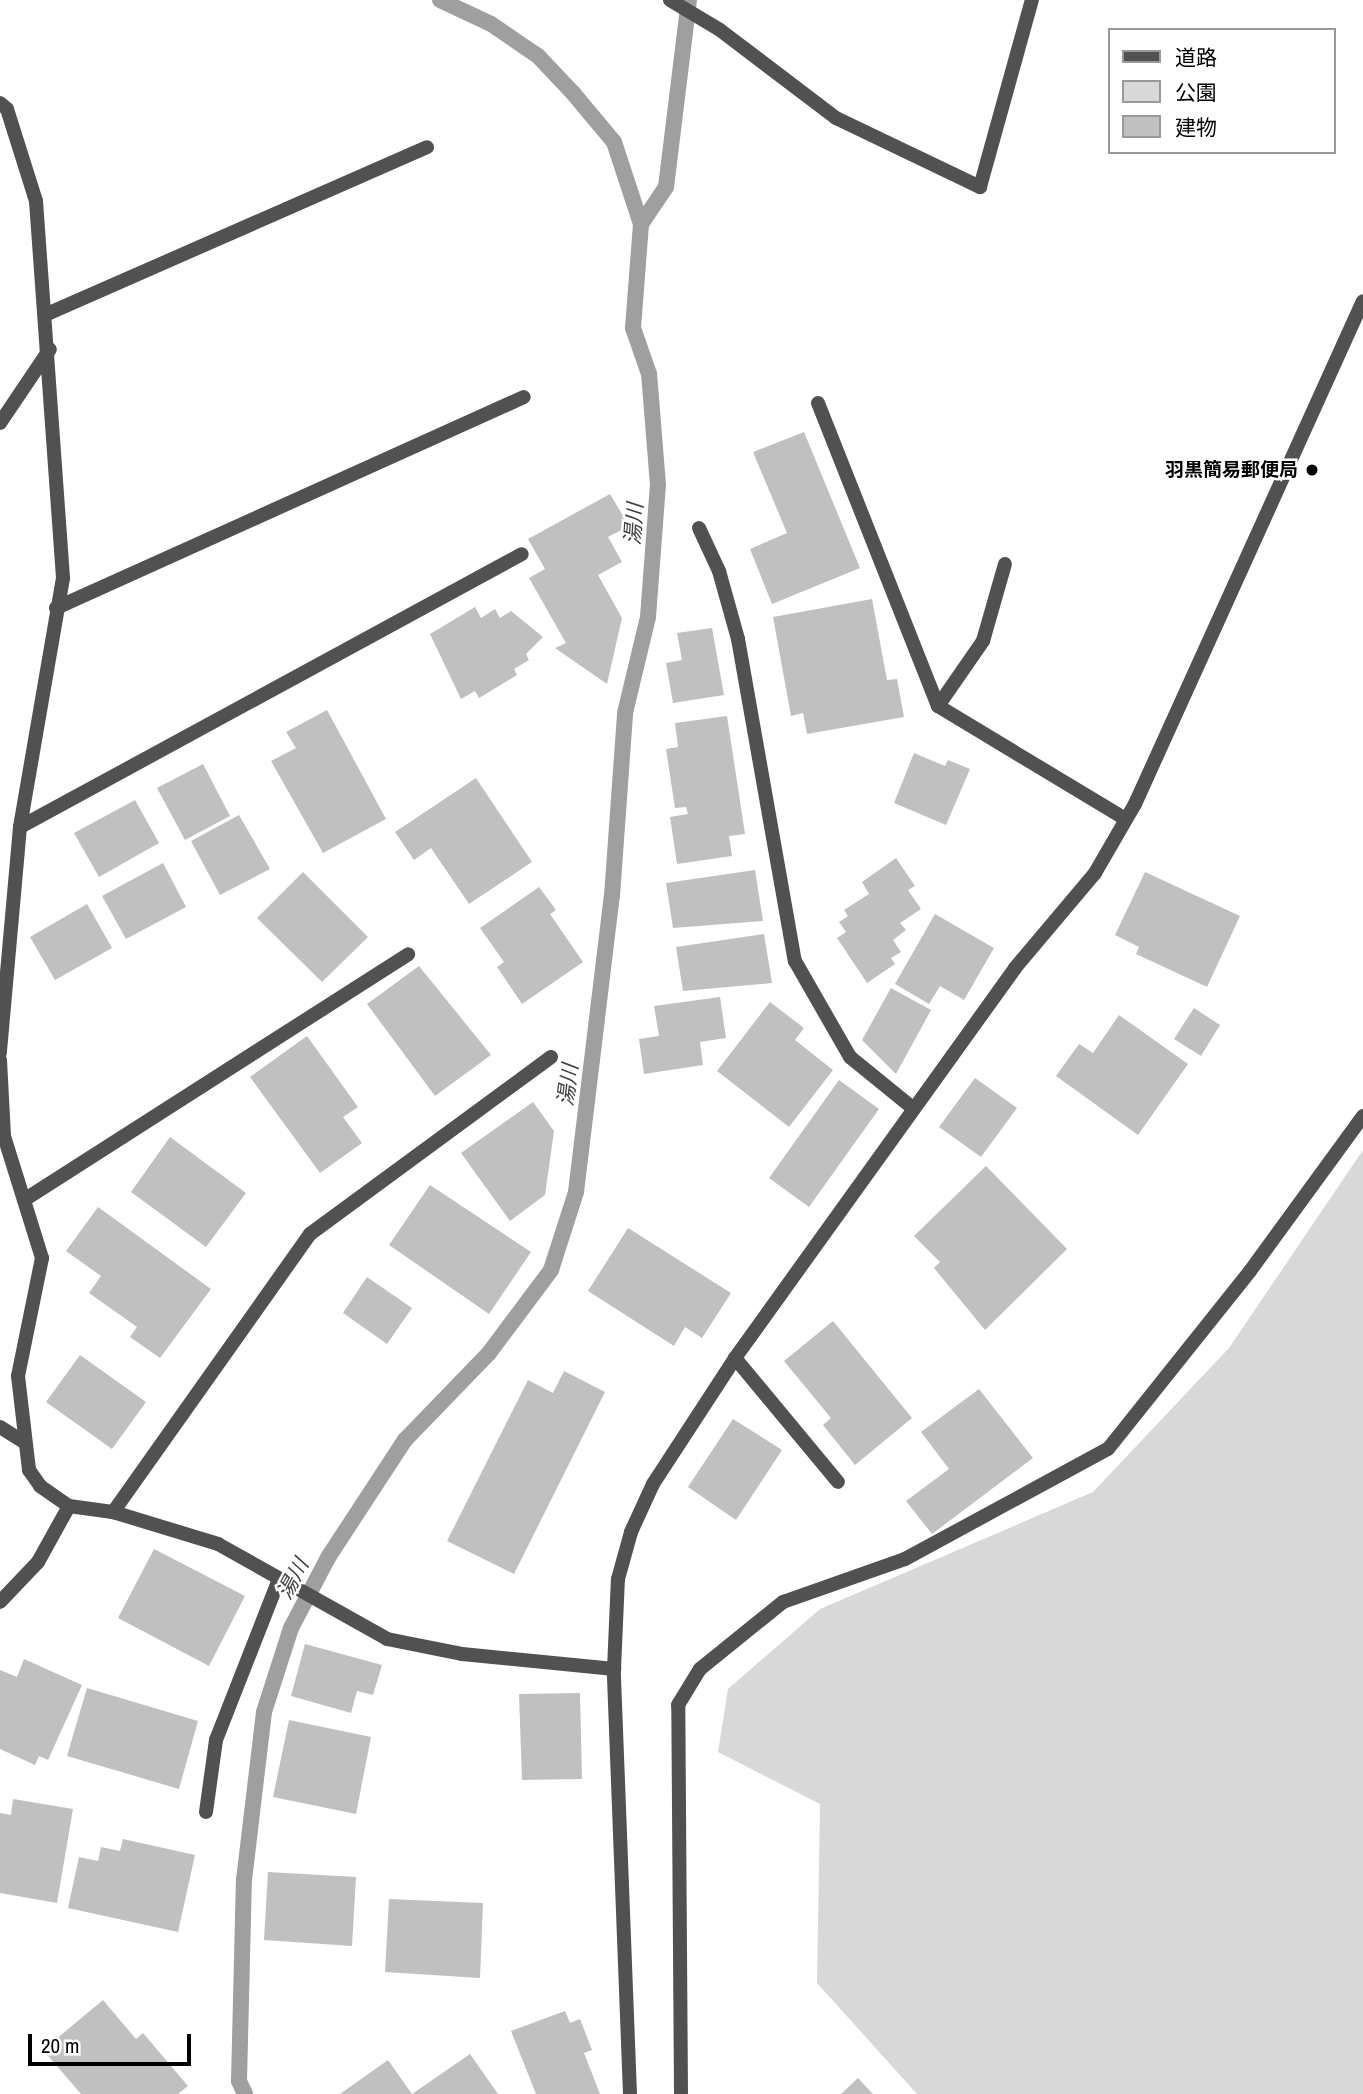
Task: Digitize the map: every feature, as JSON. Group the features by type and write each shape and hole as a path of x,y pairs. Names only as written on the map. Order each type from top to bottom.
{"street":[{"path":"671,1 720,30 836,118 980,187 1032,0"},
{"path":"0,103 7,109 36,201 50,349 63,578 20,827 0,1053"},
{"path":"47,314 427,147"},
{"path":"630,2094 614,1669 618,1579 631,1532 653,1484 735,1358 1015,968 1095,873 1125,819 1363,301"},
{"path":"0,423 50,349"},
{"path":"56,608 524,397"},
{"path":"818,403 938,706 1125,819"},
{"path":"699,528 719,571 737,639 796,961 850,1057 914,1109"},
{"path":"20,827 522,554"},
{"path":"938,706 983,641 1005,564"},
{"path":"24,1200 408,954"},
{"path":"113,1513 310,1234 551,1058"},
{"path":"0,1060 4,1136 42,1258 18,1376 29,1470 40,1486 69,1506 113,1513 218,1544 387,1640 462,1654 614,1669"},
{"path":"681,2094 678,1704 700,1669 783,1602 905,1559 1108,1449 1250,1271 1363,1116"},
{"path":"735,1358 838,1482"},
{"path":"0,1427 24,1442"},
{"path":"0,1602 38,1562 69,1506"},
{"path":"206,1812 216,1740 284,1582"}],"green space":[{"path":"1363,1150 1363,2094 917,2094 817,1983 820,1804 718,1752 728,1689 820,1609 1093,1492 1229,1348"}],"building":[{"path":"804,432 860,568 772,604 750,549 787,533 753,452"},
{"path":"610,494 629,526 608,537 622,562 598,575 622,618 607,684 555,648 566,643 529,578 545,569 528,539"},
{"path":"872,599 887,680 897,679 904,717 807,734 803,713 791,716 773,617"},
{"path":"475,607 481,618 495,609 500,618 511,611 543,637 526,654 529,660 514,669 517,675 479,698 475,691 461,699 430,634"},
{"path":"712,628 724,695 673,703 666,663 682,660 677,633"},
{"path":"327,710 386,819 323,853 271,761 296,748 286,732"},
{"path":"727,716 745,834 729,836 732,856 677,864 670,817 688,814 686,807 675,808 666,749 678,747 675,723"},
{"path":"914,753 945,766 948,760 970,769 946,825 894,803"},
{"path":"203,764 230,816 185,840 157,788"},
{"path":"476,778 532,862 469,904 431,848 414,860 395,832"},
{"path":"135,800 159,843 99,877 74,833"},
{"path":"239,815 270,869 220,895 191,841"},
{"path":"896,858 915,886 908,890 921,909 900,923 906,930 893,940 901,952 891,958 895,964 867,983 837,938 846,932 839,922 848,916 844,910 869,894 862,882"},
{"path":"163,863 186,907 126,939 102,896"},
{"path":"755,870 763,921 673,928 666,883"},
{"path":"303,872 368,937 322,982 257,918"},
{"path":"1145,872 1240,916 1207,987 1136,954 1139,947 1115,935"},
{"path":"539,887 556,910 550,914 583,962 522,1004 497,967 504,962 480,928"},
{"path":"87,904 112,948 55,980 30,937"},
{"path":"935,914 994,948 964,1000 940,986 929,1004 895,984"},
{"path":"764,934 772,983 683,991 676,947"},
{"path":"419,966 491,1055 435,1096 367,1004"},
{"path":"891,988 931,1010 896,1074 862,1040"},
{"path":"720,997 726,1038 700,1042 703,1065 644,1074 639,1039 659,1036 654,1006"},
{"path":"770,1002 804,1028 795,1040 833,1070 789,1127 717,1071"},
{"path":"1194,1008 1220,1025 1201,1056 1174,1039"},
{"path":"1119,1015 1188,1064 1138,1135 1056,1076 1079,1044 1093,1053"},
{"path":"307,1036 358,1107 343,1117 362,1143 320,1173 250,1077"},
{"path":"975,1078 1017,1108 981,1157 939,1127"},
{"path":"839,1080 879,1109 809,1207 769,1178"},
{"path":"533,1102 554,1131 545,1195 510,1221 461,1153"},
{"path":"170,1137 246,1193 206,1247 131,1192"},
{"path":"986,1166 1067,1249 985,1330 934,1268 940,1262 914,1236"},
{"path":"430,1185 531,1252 489,1314 389,1245"},
{"path":"98,1207 211,1289 160,1358 130,1337 137,1327 89,1293 101,1276 66,1251"},
{"path":"628,1228 731,1293 702,1338 685,1327 674,1346 588,1291"},
{"path":"367,1277 412,1308 387,1344 343,1313"},
{"path":"833,1321 912,1418 855,1465 823,1425 831,1418 784,1361"},
{"path":"80,1355 146,1402 112,1449 46,1402"},
{"path":"564,1371 605,1392 514,1574 447,1541 528,1380 553,1393"},
{"path":"979,1389 1033,1458 932,1534 906,1501 949,1469 921,1432"},
{"path":"733,1419 782,1450 736,1520 688,1487"},
{"path":"154,1549 245,1596 209,1666 118,1618"},
{"path":"305,1644 382,1665 373,1695 357,1691 351,1713 291,1696"},
{"path":"24,1659 82,1685 48,1760 39,1756 35,1765 0,1749 0,1670 17,1677"},
{"path":"87,1688 198,1721 179,1789 67,1756"},
{"path":"580,1693 582,1779 522,1780 519,1694"},
{"path":"289,1720 371,1737 356,1814 273,1797"},
{"path":"13,1799 73,1809 57,1903 0,1893 0,1813 11,1815"},
{"path":"123,1839 195,1855 178,1932 68,1908 79,1857 98,1861 101,1847 120,1851"},
{"path":"268,1872 356,1877 352,1946 264,1940"},
{"path":"389,1899 483,1903 480,1978 385,1972"},
{"path":"103,2000 136,2039 143,2033 188,2086 178,2094 81,2094 43,2050"},
{"path":"565,2011 570,2023 580,2019 592,2050 584,2053 600,2094 536,2094 511,2031"},
{"path":"470,2054 498,2094 412,2094"},
{"path":"388,2060 412,2094 340,2094"},
{"path":"858,2078 873,2094 841,2094"}],"waterway":[{"path":"440,0 491,24 538,56 573,93 614,142 641,224"},
{"name":"湯川","path":"245,2094 239,2081 244,1880 264,1712 291,1628 329,1556 405,1440 489,1353 551,1270 576,1192 612,896 625,713 648,617 658,485 649,374 633,328 641,224 666,187 689,0"}],"place":[{"name":"羽黒簡易郵便局","path":"1312,470"}]}
